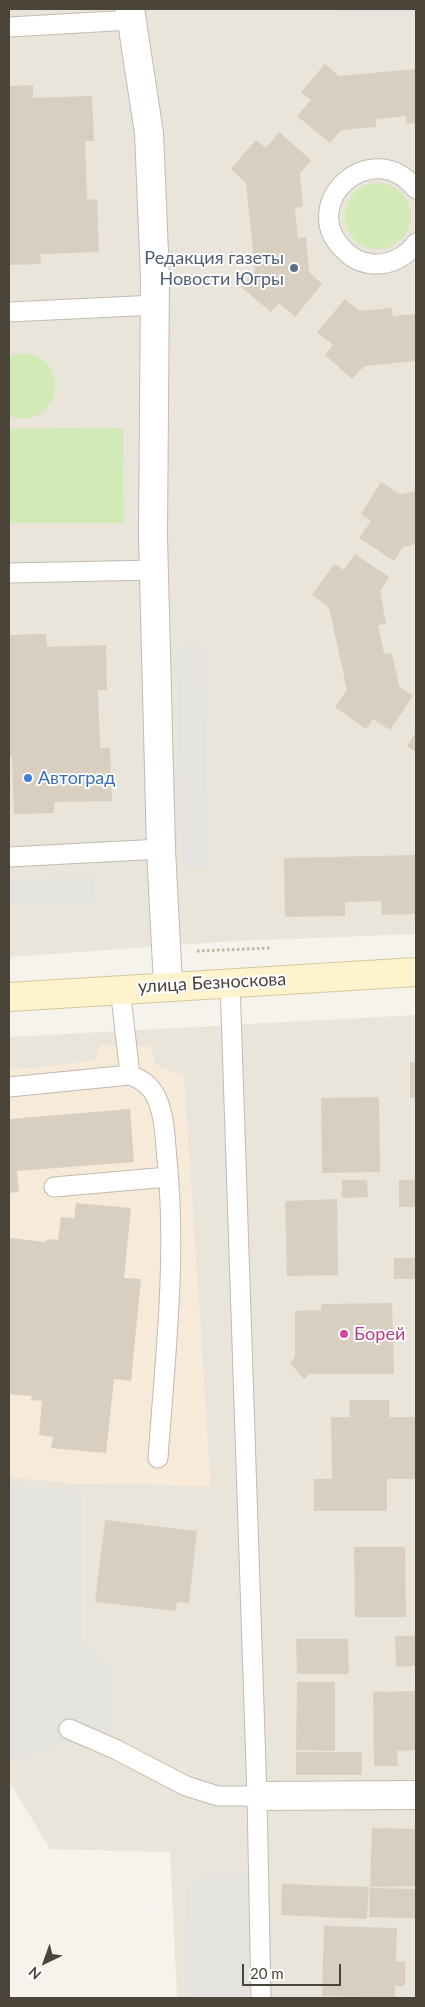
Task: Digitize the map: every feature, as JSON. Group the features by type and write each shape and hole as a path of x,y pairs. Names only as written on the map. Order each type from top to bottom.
{"main road":[{"name":"улица Безноскова","path":"9,996 168,985 416,972"}],"street":[{"path":"131,14 149,133 156,305 154,570 161,849 168,985"},
{"path":"257,1796 416,1794"}],"lane":[{"path":"9,27 131,14"},
{"path":"416,189 404,177 390,170 366,170 352,176 340,186 332,200 329,215 334,238 344,251 357,260 372,264 388,263 402,257 416,244"},
{"path":"9,312 156,305"},
{"path":"9,573 154,570"},
{"path":"9,857 161,849"},
{"path":"230,982 257,1796 261,1998"},
{"path":"120,988 130,1075"},
{"path":"9,1087 130,1075 149,1084 157,1100 161,1113 168,1177 172,1242 158,1458"},
{"path":"54,1187 168,1177"},
{"path":"69,1729 115,1749 186,1786 218,1796 257,1796"}],"shaded area":[{"path":"9,9 416,9 416,934 235,941 9,957"},
{"path":"340,9 416,9 416,16 340,16"},
{"path":"203,645 209,867 182,868 176,646"},
{"path":"94,877 95,903 9,904 9,879"},
{"path":"416,1015 416,1998 177,1998 170,1852 50,1849 9,1781 9,1037"},
{"path":"101,1045 150,1046 156,1065 184,1076 211,1486 76,1484 9,1477 9,1070 94,1061"},
{"path":"9,1485 82,1491 82,1640 113,1668 112,1729 9,1762"},
{"path":"201,1874 247,1874 250,1998 189,1998 186,1890"}],"green space":[{"path":"378,183 391,185 406,198 409,203 411,216 409,229 396,244 391,247 378,249 365,247 350,234 347,229 345,216 347,203 360,188 365,185"},
{"path":"21,353 38,357 49,366 55,379 55,392 50,405 40,414 27,419 9,416 9,356"},
{"path":"123,428 124,523 9,523 9,429"}],"building":[{"path":"325,64 339,76 416,69 416,123 407,124 406,116 376,119 376,127 341,130 330,143 297,116 311,100 301,92"},
{"path":"33,85 33,98 92,96 94,141 85,141 87,199 97,200 99,252 40,254 41,264 9,265 9,86"},
{"path":"279,132 311,160 300,173 303,207 295,208 298,238 306,237 309,272 322,284 295,317 279,303 271,312 241,287 255,270 246,183 231,169 256,140 266,148"},
{"path":"345,299 359,311 392,308 393,316 416,314 416,361 364,366 352,379 325,355 333,345 317,332"},
{"path":"381,482 400,494 416,491 416,544 403,547 394,561 359,538 371,521 361,514"},
{"path":"355,554 389,577 380,591 386,624 378,625 384,654 392,653 399,686 413,696 390,730 373,719 366,729 335,707 347,690 329,607 312,595 334,564 344,570"},
{"path":"46,634 47,647 106,645 107,690 98,690 100,748 110,748 112,801 54,802 54,813 14,814 12,756 9,756 9,635"},
{"path":"416,732 416,752 407,746"},
{"path":"416,855 416,914 382,915 381,901 345,902 345,916 285,917 284,858"},
{"path":"410,1062 416,1062 416,1098 410,1098"},
{"path":"379,1097 380,1172 322,1173 321,1098"},
{"path":"130,1109 134,1162 17,1171 19,1192 9,1193 9,1119"},
{"path":"342,1180 367,1180 368,1197 342,1198"},
{"path":"399,1180 416,1180 416,1207 399,1207"},
{"path":"337,1199 338,1275 287,1276 285,1201"},
{"path":"76,1203 131,1208 124,1278 141,1279 131,1381 114,1379 106,1453 51,1448 53,1437 39,1435 42,1401 31,1400 32,1396 9,1394 9,1238 46,1242 47,1239 58,1240 61,1217 74,1218"},
{"path":"394,1258 416,1258 416,1279 394,1279"},
{"name":"Борей","path":"392,1303 394,1374 310,1374 304,1379 290,1363 295,1357 295,1311 321,1310 321,1304"},
{"path":"349,1400 389,1400 389,1417 416,1417 416,1479 387,1479 387,1511 314,1511 314,1479 332,1479 331,1417 350,1417"},
{"path":"105,1520 197,1531 189,1603 177,1602 176,1611 95,1602"},
{"path":"354,1547 405,1547 406,1617 355,1617"},
{"path":"395,1636 416,1636 416,1666 396,1667"},
{"path":"296,1639 348,1639 349,1674 297,1674"},
{"path":"297,1682 335,1682 335,1751 296,1750"},
{"path":"416,1691 416,1750 397,1751 398,1766 374,1766 373,1692"},
{"path":"296,1752 362,1752 362,1775 296,1775"},
{"path":"372,1828 416,1829 416,1886 370,1887"},
{"path":"282,1884 369,1887 367,1919 281,1915"},
{"path":"370,1888 416,1889 416,1918 369,1917"},
{"path":"324,1926 397,1928 396,1961 405,1962 405,1986 395,1986 395,1998 322,1996"}],"place":[{"name":"Редакция газеты Новости Югры","path":"294,268"},
{"name":"Автоград","path":"28,778"},
{"name":"Борей","path":"344,1334"}]}
